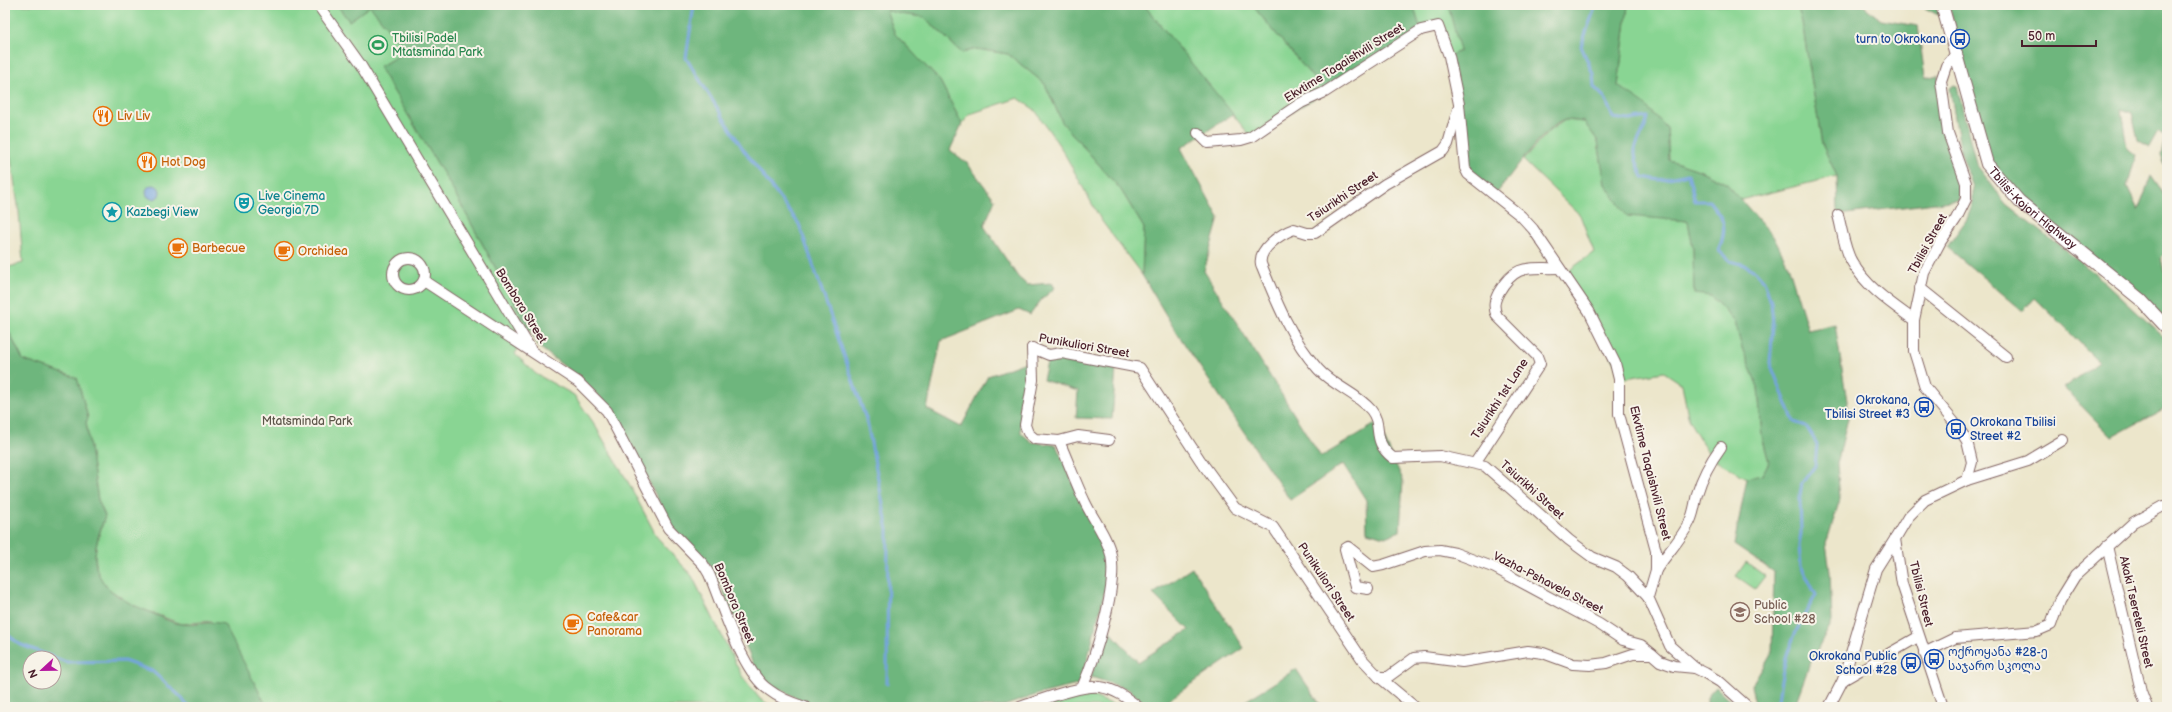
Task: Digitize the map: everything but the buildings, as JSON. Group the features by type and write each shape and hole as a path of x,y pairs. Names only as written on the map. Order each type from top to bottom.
{"main road":[{"name":"Tbilisi-Kojori Highway","path":"1942,5 1988,164 2019,201 2141,300 2167,328"}],"street":[{"name":"Bombora Street","path":"318,5 360,64 532,352 578,382 607,411 668,528 703,564 709,574 748,666 757,680 768,690 805,707"},
{"name":"Ekvtime Taqaishvili Street","path":"1198,133 1208,143 1241,140 1251,137 1301,104 1325,92 1421,30 1438,26 1449,56 1459,104 1465,168 1468,174 1521,216 1534,229 1559,268 1589,310 1615,363 1619,379 1619,414 1656,551 1656,570 1648,597"},
{"name":"Tbilisi Street","path":"1957,53 1946,66 1941,81 1948,133 1966,183 1966,199 1924,273 1914,320 1914,351 1925,387 1958,427 1967,441 1972,462 1967,480"},
{"name":"Tsiurikhi Street","path":"1459,104 1448,144 1443,151 1385,184 1315,232 1307,233 1294,229 1277,238 1262,252 1260,258 1287,324 1318,369 1338,387 1371,410 1376,418 1379,441 1386,453 1393,458 1440,456 1485,466 1568,540 1592,557 1616,567 1628,576 1648,597"},
{"path":"1838,215 1851,261 1870,284 1890,303 1914,320"},
{"name":"Tsiurikhi 1st Lane","path":"1475,463 1540,364 1537,356 1497,316 1494,310 1494,301 1513,273 1521,270 1559,268"},
{"path":"424,281 532,352"},
{"path":"1920,288 2006,357"},
{"name":"Punikuliori Street","path":"1059,442 1035,439 1026,429 1033,380 1033,346 1049,355 1062,353 1140,368 1200,460 1235,508 1273,527 1362,659 1379,677 1415,707"},
{"path":"1082,688 1092,665 1104,619 1113,571 1111,554 1084,501 1059,442 1078,436 1109,440"},
{"path":"1829,707 1843,680 1876,569 1908,517 1925,500 1967,480 2028,461 2063,440"},
{"path":"1656,570 1667,553 1681,539 1691,519 1703,477 1712,459 1721,447"},
{"path":"1924,653 1955,638 2037,631 2051,625 2060,602 2075,576 2134,522 2163,506 2167,506"},
{"name":"Tbilisi Street","path":"1895,539 1902,584 1918,637 1943,707"},
{"name":"Akaki Tsereteli Street","path":"2107,546 2141,691 2147,707"},
{"name":"Vazha-Pshavela Street","path":"1368,589 1355,587 1352,584 1351,570 1345,549 1348,547 1373,567 1425,551 1440,550 1455,553 1495,568 1599,624 1623,640 1641,645 1652,654"},
{"path":"1648,597 1670,646 1695,668 1720,682 1748,707"},
{"path":"1843,680 1918,637"},
{"path":"1379,677 1388,677 1414,658 1424,657 1462,662 1528,651 1543,653 1573,664 1590,665 1606,663 1633,654 1652,654 1660,660 1674,666 1695,668"},
{"path":"1020,707 1082,688 1100,686 1124,695 1138,707"}],"green space":[{"name":"Mtatsminda Park","path":"5,5 337,5 349,21 370,6 406,51 379,67 448,181 529,329 515,354 536,374 574,395 593,422 628,482 657,537 692,576 742,676 760,699 773,707 500,707 498,702 483,707 267,707 257,689 211,621 181,624 132,605 106,587 97,572 95,555 97,542 105,516 98,500 86,422 88,418 77,378 23,360 5,324 5,268 23,263 19,212 5,120"},
{"path":"337,5 1144,5 1233,114 1181,148 1219,218 1204,271 1321,457 1377,423 1403,480 1400,531 1385,537 1367,532 1366,500 1343,464 1290,500 1175,330 1142,275 1144,228 1121,190 1062,122 1045,84 1008,54 976,49 962,53 924,17 901,14 886,10 895,34 940,81 962,124 950,150 967,163 995,200 984,226 1018,277 1027,285 1052,283 1055,288 1042,299 1030,315 1019,310 941,341 927,409 961,427 988,376 1026,362 1028,383 1021,416 1021,433 1032,442 1056,445 1107,558 1109,575 1081,684 1036,695 1001,707 824,707 802,701 768,683 755,669 721,585 710,565 672,528 627,438 606,403 582,380 539,347 448,181 379,67 406,51 370,6 349,21"},
{"path":"1144,5 1252,5 1325,92 1251,137"},
{"path":"1252,5 1413,5 1421,30 1325,92"},
{"path":"1413,5 1448,5 1461,51 1449,56 1438,26 1421,30"},
{"path":"1448,5 1628,5 1618,86 1644,104 1667,128 1669,160 1699,170 1727,184 1773,236 1788,265 1808,330 1835,324 1849,414 1837,464 1840,499 1826,544 1830,572 1832,622 1809,666 1794,707 1756,707 1751,687 1772,652 1774,572 1734,545 1747,478 1762,475 1769,462 1762,436 1758,387 1742,348 1735,322 1711,296 1694,294 1693,248 1688,221 1627,216 1605,184 1598,141 1584,122 1565,120 1557,124 1527,154 1495,196 1468,174 1449,56 1460,51"},
{"path":"1628,5 1797,5 1802,22 1822,144 1837,176 1741,200 1727,184 1699,170 1669,160 1667,128 1618,86"},
{"path":"1797,5 1863,5 1881,20 1918,26 1925,78 1938,75 1942,125 1958,183 1959,200 1838,215 1837,176 1822,144 1802,22"},
{"path":"1922,5 1935,5 1940,16 1923,7"},
{"path":"1949,5 2167,5 2167,169 2161,155 2165,137 2158,131 2149,147 2138,140 2132,113 2121,109 2127,148 2136,155 2127,187 2138,210 2151,176 2167,199 2167,254 2161,258 2164,272 2167,272 2167,321 2022,201 1998,172 1989,155"},
{"path":"886,10 901,14 924,17 962,53 976,49 1008,54 1045,84 1062,122 1121,190 1144,228 1142,275 1101,220 1063,151 1035,110 1018,98 970,114 962,124 940,81 895,34"},
{"path":"1954,85 1957,86 1976,164 2006,204 2097,275 2167,340 2167,407 2112,437 2064,388 2099,362 2035,298 2023,311 1947,247 1967,219 1973,203 1973,187 1961,154 1950,88"},
{"path":"1565,120 1584,122 1598,141 1605,184 1627,215 1688,221 1693,248 1694,293 1711,296 1735,322 1742,348 1758,387 1762,436 1769,462 1762,475 1747,478 1712,459 1689,421 1682,384 1664,372 1619,379 1615,363 1564,274 1594,252 1580,215 1523,160 1549,131"},
{"path":"5,324 23,360 77,378 88,418 86,422 98,500 105,516 98,539 95,556 96,567 100,578 115,594 168,621 187,624 224,624 267,707 5,707"},
{"path":"1063,358 1116,369 1112,419 1076,418 1078,391 1043,380 1047,362"},
{"path":"1746,562 1765,576 1755,589 1736,576"},
{"path":"1192,568 1244,648 1158,707 1149,707 1128,689 1091,677 1107,628 1138,662 1189,630 1153,594"},
{"path":"1296,669 1322,707 1236,707"},
{"path":"1716,687 1737,707 1707,707 1707,697"},
{"path":"1087,694 1119,707 1033,707 1058,699"}],"water":[{"path":"150,185 156,185 160,189 160,195 156,199 150,199 146,195 146,189"}],"waterway":[{"path":"694,5 686,58 743,149 799,224 867,422 888,530 887,684"},
{"path":"1596,5 1581,46 1593,74 1594,87 1605,98 1613,118 1629,120 1648,117 1635,150 1636,162 1643,177 1659,180 1688,174 1695,201 1709,201 1722,219 1724,229 1719,251 1730,261 1745,265 1756,272 1764,281 1771,302 1773,324 1770,363 1794,422 1806,426 1817,444 1815,466 1802,483 1800,495 1801,533 1799,545 1801,566 1816,595 1801,621 1790,646 1783,671 1778,701"},
{"path":"5,632 19,644 66,662 124,661 152,671 181,697 188,707"}],"place":[{"name":"turn to Okrokana","path":"1960,39"},
{"name":"Tbilisi Padel Mtatsminda Park","path":"378,45"},
{"name":"Liv Liv","path":"103,116"},
{"name":"Hot Dog","path":"147,162"},
{"name":"Live Cinema Georgia 7D","path":"244,203"},
{"name":"Kazbegi View","path":"112,212"},
{"name":"Barbecue","path":"178,248"},
{"name":"Orchidea","path":"284,251"},
{"name":"Okrokana, Tbilisi Street #3","path":"1924,407"},
{"name":"Okrokana Tbilisi Street #2","path":"1956,429"},
{"name":"Public School #28","path":"1740,612"},
{"name":"Cafe&car Panorama","path":"573,624"},
{"name":"ოქროყანა #28-ე საჯარო სკოლა","path":"1934,659"},
{"name":"Okrokana Public School #28","path":"1911,663"}]}
